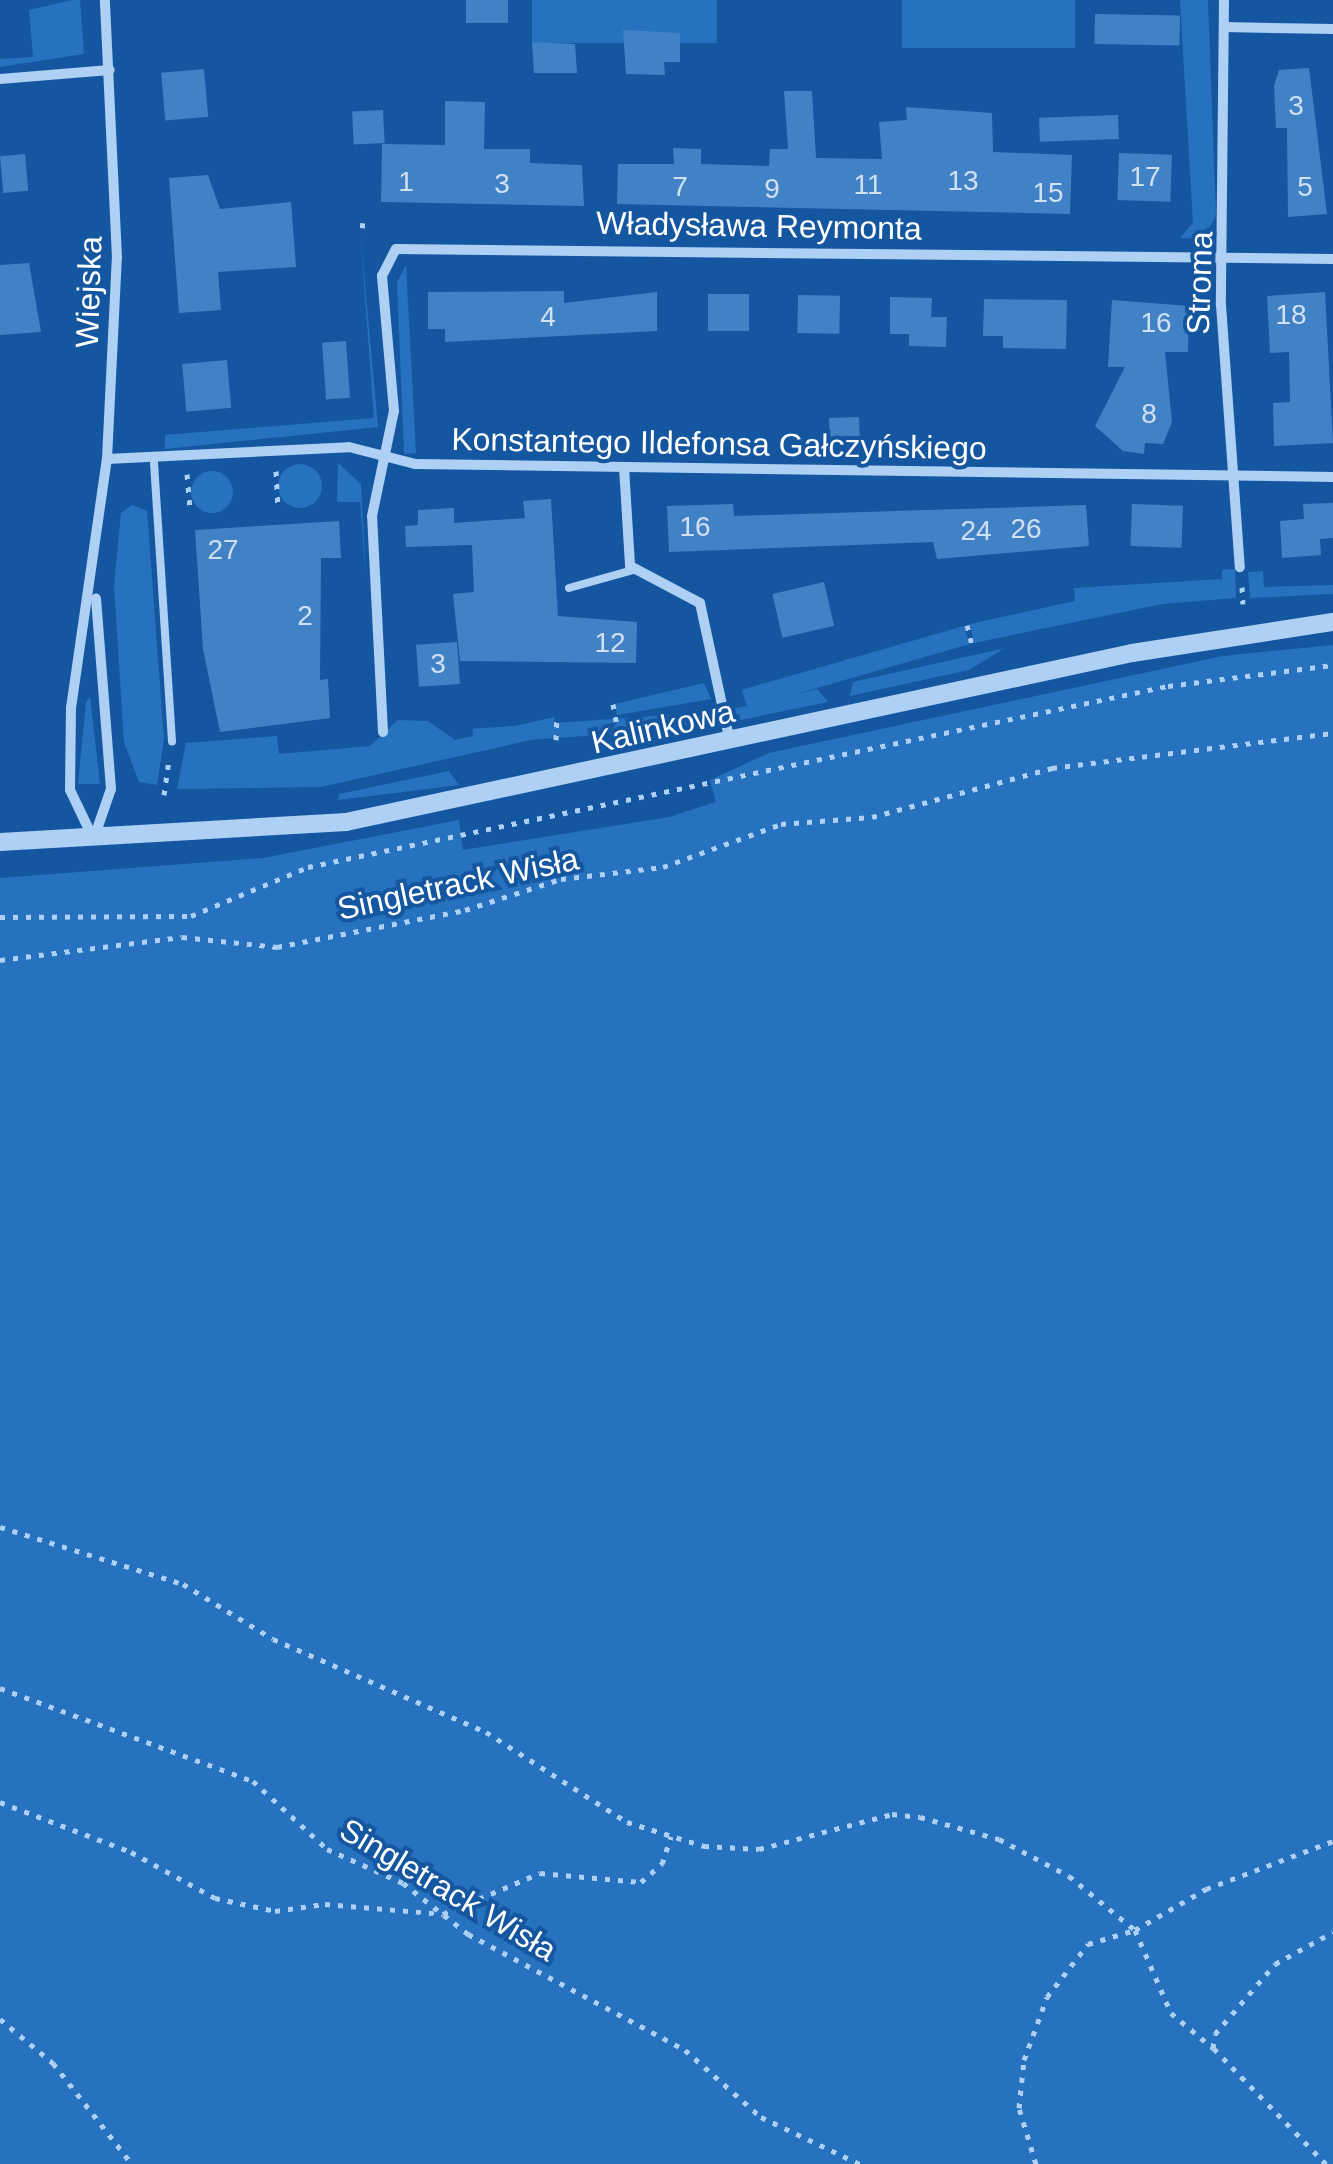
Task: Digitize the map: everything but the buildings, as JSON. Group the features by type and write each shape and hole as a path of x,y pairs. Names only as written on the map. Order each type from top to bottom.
{"street":[{"name":"Wiejska","path":"94,839 70,790 71,708 94,586 106,459 117,242 104,0"},
{"name":"Stroma","path":"1224,0 1220,259 1240,567"},
{"path":"1224,27 1333,29"},
{"path":"0,79 110,70"},
{"name":"Władysława Reymonta","path":"384,454 394,411 383,266 406,245 1333,259"},
{"name":"Konstantego Ildefonsa Gałczyńskiego","path":"106,459 154,463 276,454 384,454 415,464 1333,477"},
{"path":"383,732 372,516 384,454"},
{"path":"624,467 633,570 700,603 730,743"},
{"name":"Wiejska","path":"94,586 111,789 94,839"},
{"name":"Kalinkowa","path":"0,842 346,822 730,743 1132,652 1333,622"}],"lane":[{"path":"154,463 172,741"},
{"path":"569,588 633,570"}],"path":[{"path":"360,225 370,226"},
{"path":"276,454 278,506"},
{"path":"186,461 190,511"},
{"path":"968,625 972,649"},
{"path":"0,917 191,916 308,867 1149,690 1333,665"},
{"path":"612,704 617,726"},
{"path":"556,740 557,717"},
{"name":"Singletrack Wisła","path":"0,960 182,936 278,947 465,910 561,879 663,867 781,824 872,817 1052,768 1333,733"},
{"path":"164,795 172,741"},
{"path":"0,1527 183,1584 273,1639 486,1732 626,1822 672,1836 759,1848 892,1814 920,1817 1016,1848 1116,1907 1135,1930 1171,2013 1214,2048 1326,2164"},
{"name":"Singletrack Wisła","path":"0,1688 254,1781 327,1849 403,1883 443,1914 685,2050 761,2117 860,2164"},
{"path":"0,1802 130,1852 215,1898 275,1910 325,1904 443,1914 540,1873 640,1882 662,1864 672,1836"},
{"path":"1036,2164 1019,2084 1047,1997 1088,1944 1135,1930 1206,1889 1333,1841"},
{"path":"1214,2048 1215,2034 1274,1964 1333,1932"},
{"path":"0,2019 53,2063 132,2164"}],"shaded area":[{"path":"80,0 84,54 0,67 0,59 33,57 29,10"},
{"path":"532,0 717,0 717,43 532,43"},
{"path":"902,0 1075,0 1075,48 902,48"},
{"path":"1180,0 1208,0 1216,215 1204,239 1180,238 1193,223"},
{"path":"360,230 378,427 165,449 165,435 374,418"},
{"path":"406,265 416,453 404,454 397,282"},
{"path":"338,463 361,484 366,577 360,502 337,502"},
{"path":"300,464 315,471 322,486 315,501 300,508 285,501 278,486 285,471"},
{"path":"212,471 227,477 233,492 227,507 212,513 197,507 191,492 197,477"},
{"path":"132,505 147,511 164,739 157,785 139,782 124,742 114,585 121,513"},
{"path":"1235,569 1236,598 1162,604 974,643 970,624 1075,601 1074,588 1222,579 1222,570"},
{"path":"1263,571 1264,587 1333,585 1333,594 1250,598 1248,572"},
{"path":"964,626 969,644 747,708 742,690"},
{"path":"1333,645 1333,2164 0,2164 0,878 263,858 459,820 463,850 669,817 716,802 710,780 769,753 1223,656"},
{"path":"1005,648 969,670 850,696 853,682"},
{"path":"704,683 711,699 617,715 615,704"},
{"path":"817,689 828,702 731,722 729,710"},
{"path":"90,696 100,784 78,784 86,703"},
{"path":"713,712 714,727 474,744 473,729"},
{"path":"554,717 553,735 321,787 177,789 186,743 277,736 279,754 370,746 398,720 428,721 455,740"},
{"path":"449,771 459,785 338,800 339,794"}]}
